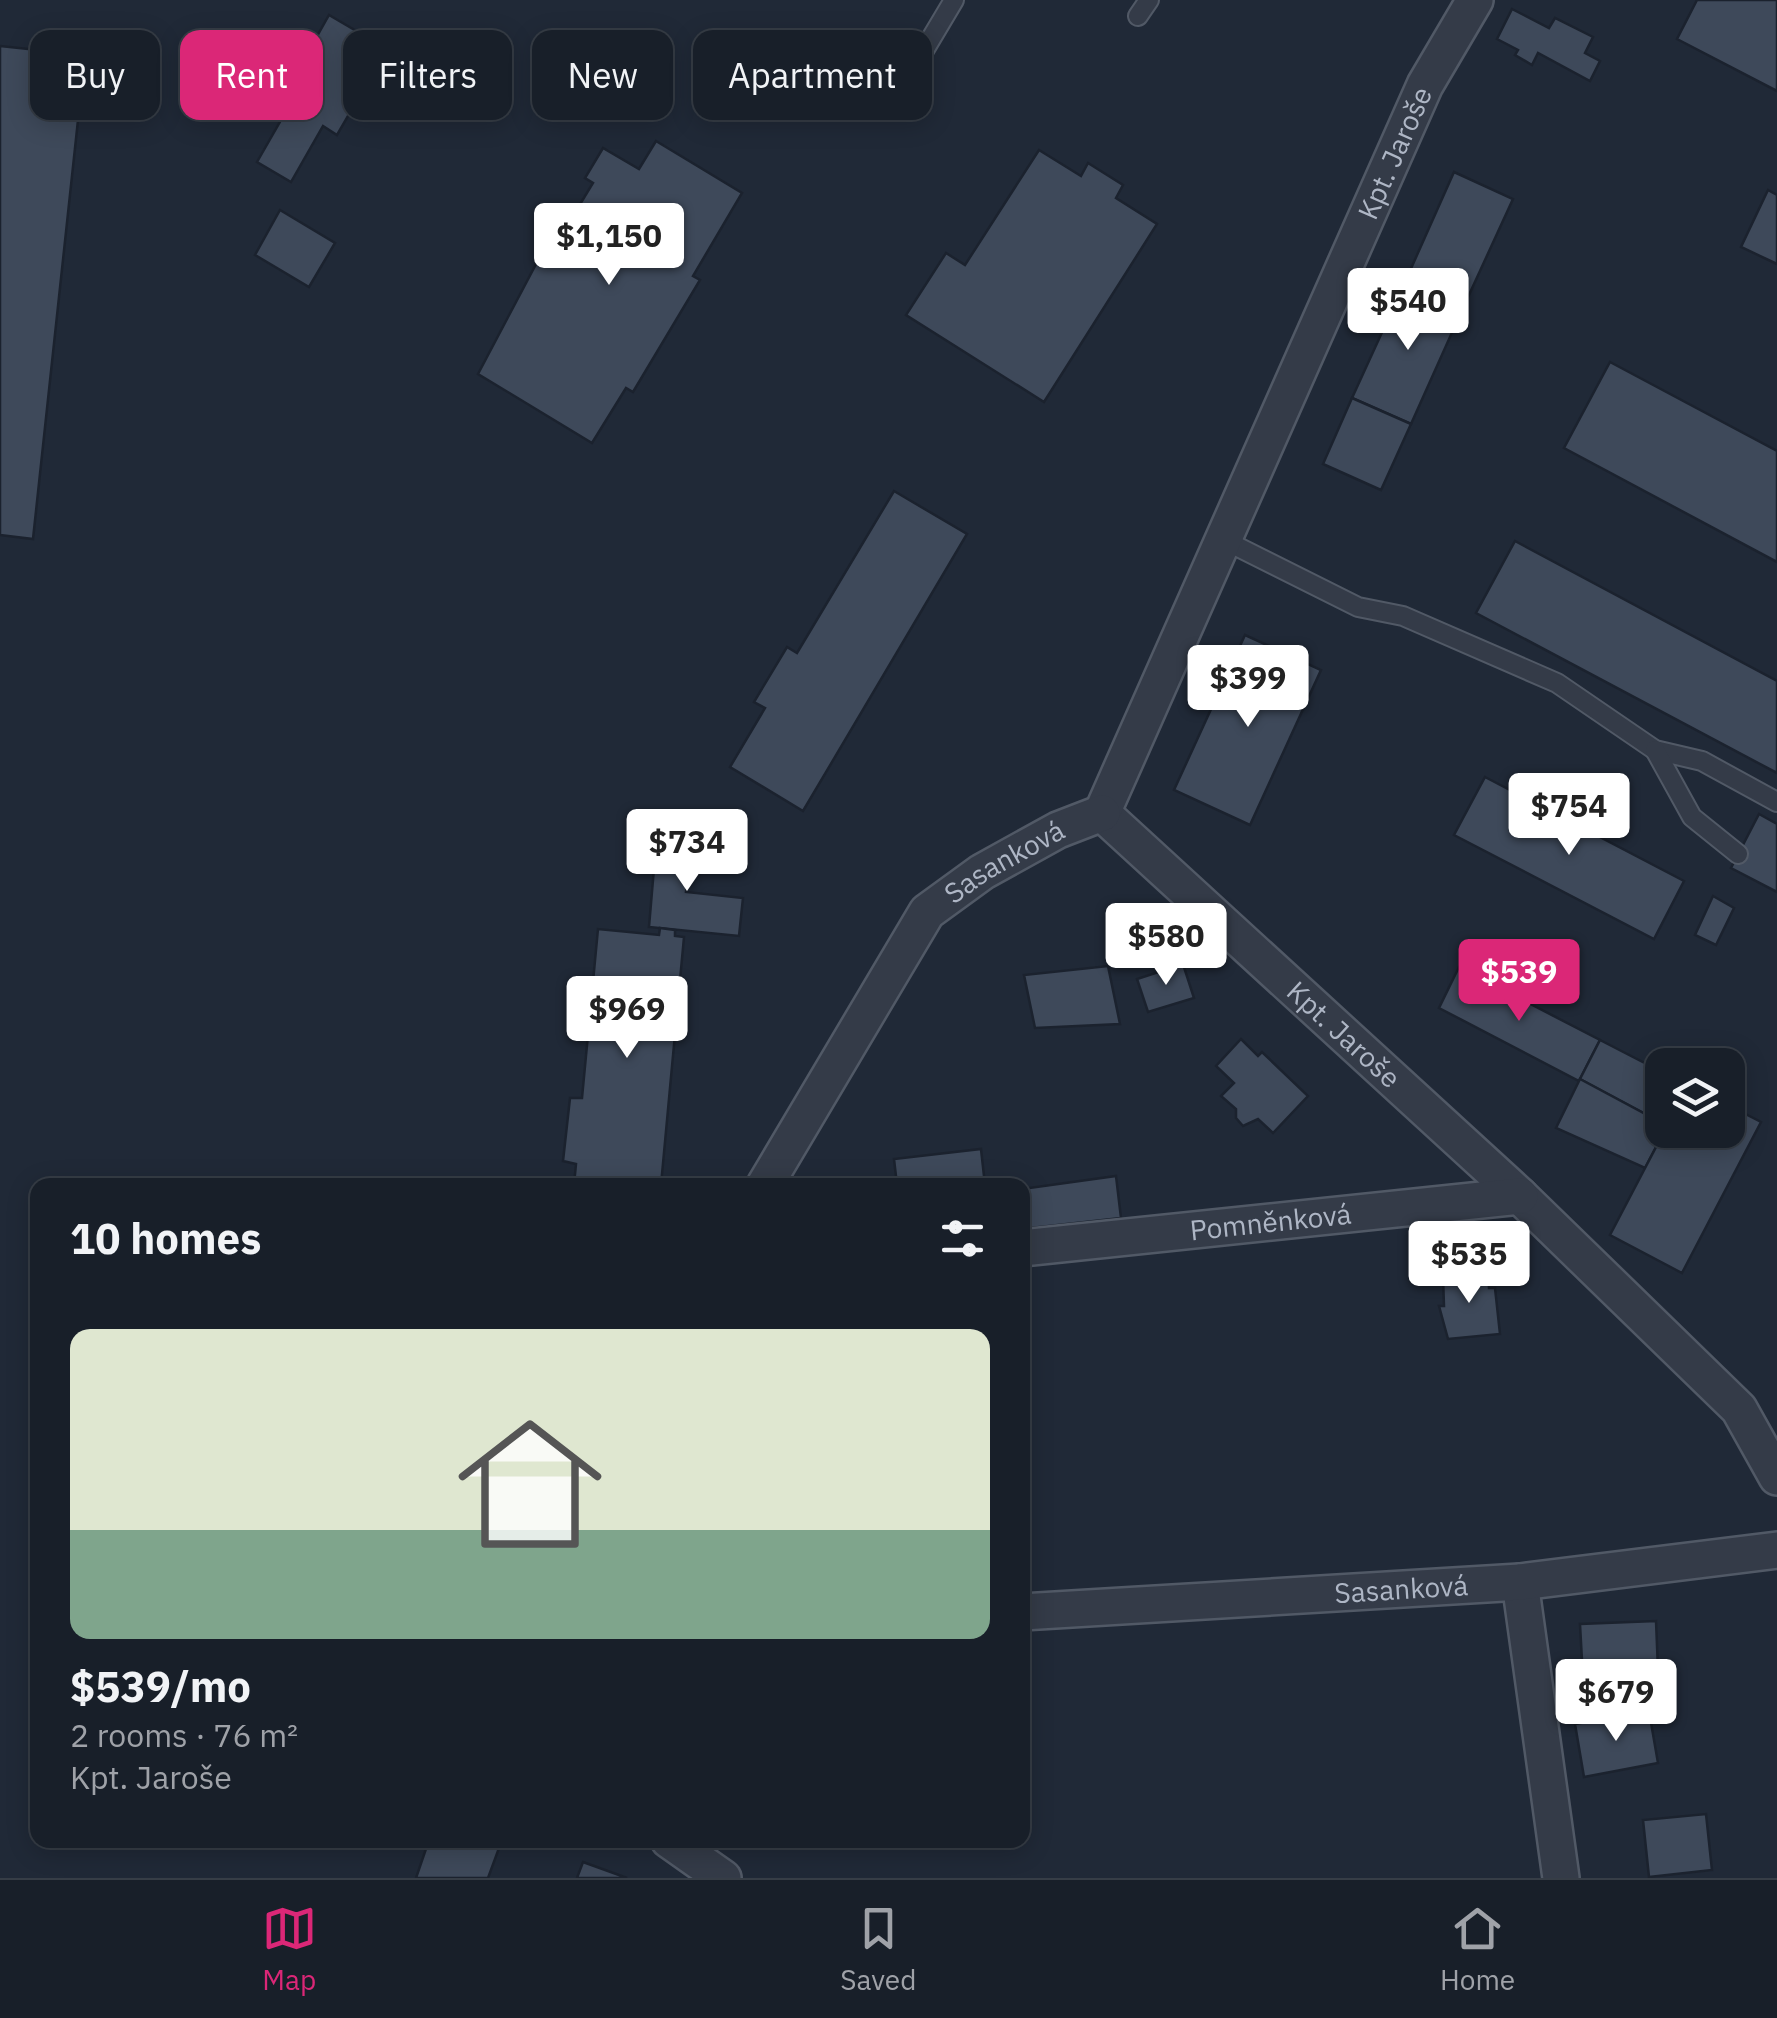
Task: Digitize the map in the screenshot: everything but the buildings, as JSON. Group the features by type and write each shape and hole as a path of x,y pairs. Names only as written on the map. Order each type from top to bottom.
{"street":[{"name":"Kpt. Jaroše","path":"1475,0 1424,85 1102,813 1520,1196 1739,1409 1777,1478"},
{"name":"Sasanková","path":"769,1178 927,912 982,872 1058,830 1102,813"},
{"name":"Pomněnková","path":"1030,1247 1520,1196"},
{"name":"Sasanková","path":"1030,1612 1520,1582 1777,1550"},
{"path":"1520,1582 1561,1878"},
{"path":"680,1848 723,1878"}],"lane":[{"path":"932,37 954,0"},
{"path":"1138,16 1149,0"},
{"path":"1222,538 1358,607 1403,616 1557,682 1656,750 1702,761 1777,802"},
{"path":"1656,750 1692,817 1738,854"}]}
